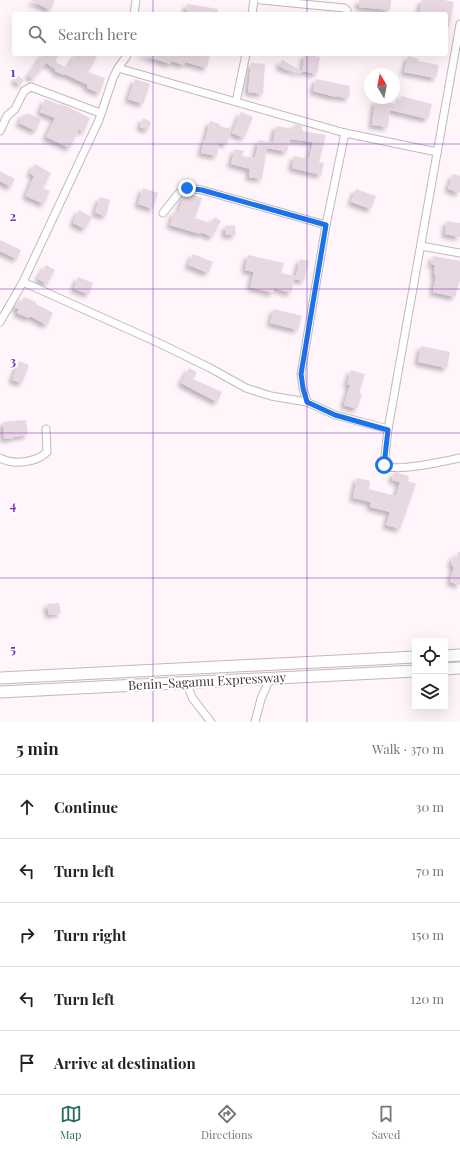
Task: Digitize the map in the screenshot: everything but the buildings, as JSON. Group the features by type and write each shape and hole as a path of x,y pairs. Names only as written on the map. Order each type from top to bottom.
{"highway":[{"path":"448,656 460,655"},
{"name":"Benin-Sagamu Expressway","path":"0,678 412,657"},
{"path":"448,669 460,668"},
{"name":"Benin-Sagamu Expressway","path":"0,692 412,670"}],"street":[{"path":"134,12 136,0"},
{"path":"252,12 254,0"},
{"path":"261,0 344,8 346,12"},
{"path":"460,24 388,430 384,465 388,468 403,468 460,458"},
{"path":"0,322 23,282 99,120 100,113 113,78 126,56"},
{"path":"236,102 246,56"},
{"path":"118,68 346,133 437,152"},
{"path":"0,131 6,116 15,109 24,91 31,87 100,113"},
{"path":"307,402 301,374 326,225 346,133"},
{"path":"163,213 178,194 187,188 202,190 326,225"},
{"path":"420,246 460,253"},
{"path":"23,282 161,344 210,368 246,388 271,396 307,402 335,415 388,430"},
{"path":"0,458 15,462 42,457 47,452 46,429"},
{"path":"255,722 261,699 270,678"},
{"path":"186,683 192,699 211,722"}],"route":[{"path":"187,188 202,190 326,225 301,374 303,388 307,402 335,415 388,430 384,465"}]}
